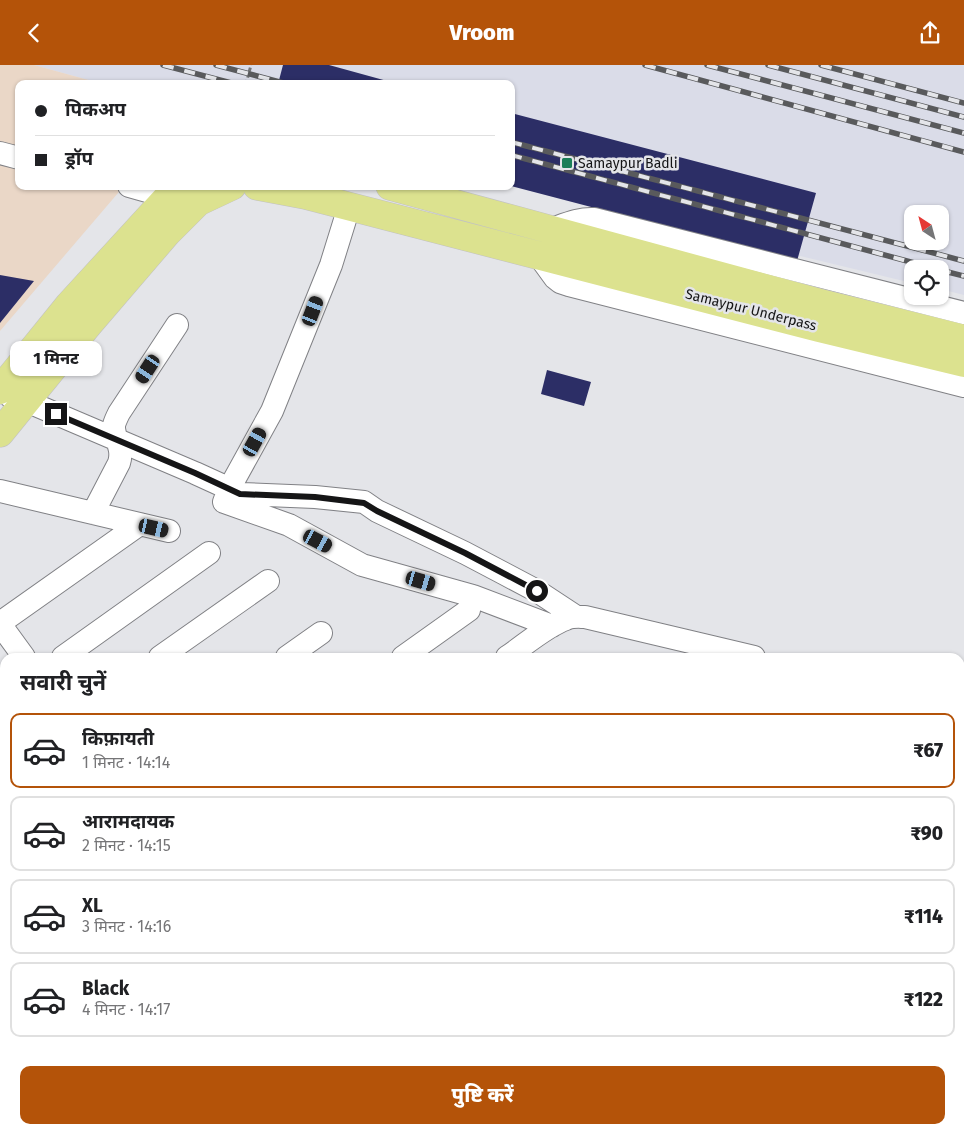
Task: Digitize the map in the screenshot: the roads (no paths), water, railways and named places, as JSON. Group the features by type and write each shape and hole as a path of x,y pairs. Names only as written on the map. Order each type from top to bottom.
{"main road":[{"path":"0,433 13,398 88,325 167,233 198,202 224,190"},
{"name":"Samaypur Underpass","path":"279,190 306,195 819,328 964,363"},
{"name":"Samaypur Underpass","path":"404,190 820,303 964,339"},
{"path":"0,390 69,305 173,191"}],"street":[{"path":"0,153 15,157"},
{"path":"349,207 331,265 276,402 229,489 224,502 288,525 362,565 472,596 552,626"},
{"path":"549,230 578,220 594,219 964,313"},
{"path":"539,256 560,283 964,385"},
{"path":"93,513 119,463 120,452 114,425 119,413 176,325"},
{"path":"13,398 118,440 240,494 315,497 364,503 537,591 575,617"},
{"path":"0,491 169,531"},
{"path":"21,653 0,623 140,524"},
{"path":"68,653 210,553"},
{"path":"166,653 268,581"},
{"path":"409,653 469,610"},
{"path":"513,653 552,626 566,619 585,617 737,653"},
{"path":"293,653 321,633"}],"railway":[{"path":"163,65 220,80"},
{"path":"216,65 272,80"},
{"path":"645,65 964,152"},
{"path":"707,65 964,133"},
{"path":"768,65 964,117"},
{"path":"821,65 964,103"},
{"path":"515,143 964,261"},
{"path":"515,156 904,260"},
{"path":"949,272 964,276"}],"place":[{"name":"Samaypur Badli","path":"567,163"}]}
